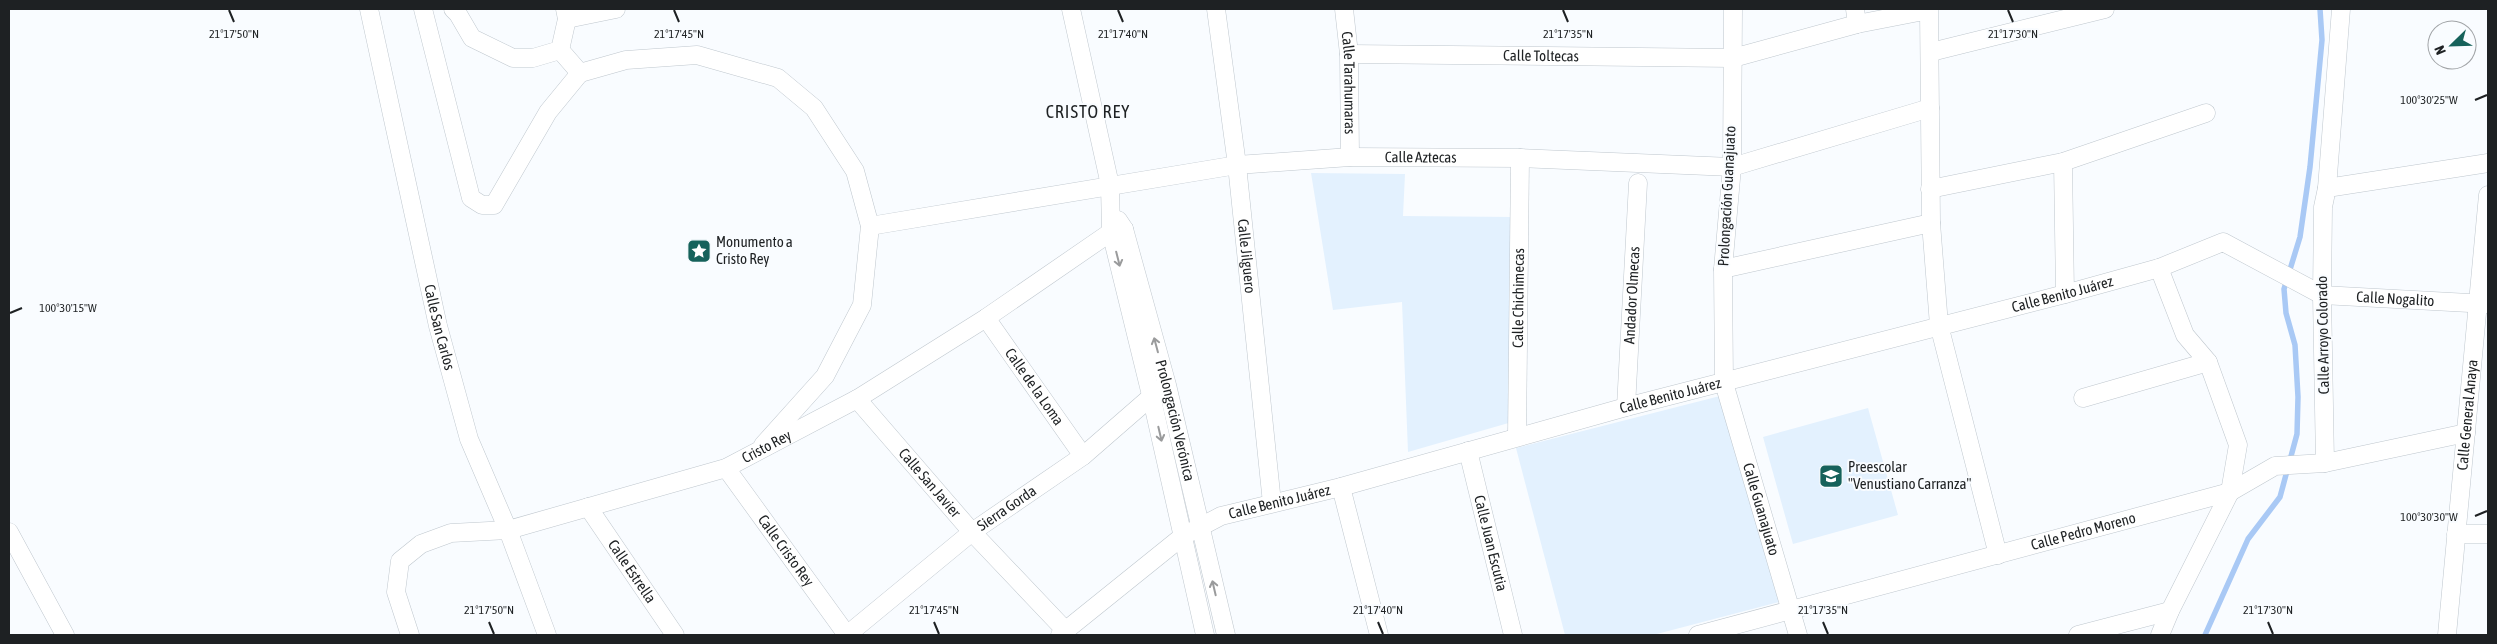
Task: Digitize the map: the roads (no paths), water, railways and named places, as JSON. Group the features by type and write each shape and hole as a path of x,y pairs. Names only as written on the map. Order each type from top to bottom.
{"street":[{"name":"Calle San Carlos","path":"370,9 438,326 469,439 508,530 547,635"},
{"path":"423,9 471,198 482,205 494,205 548,112 580,73 626,60 697,55 778,78 814,108 855,171 870,226 862,305 825,376 759,450"},
{"path":"453,9 472,38 513,58 533,58 560,50"},
{"path":"560,50 566,14 616,9"},
{"name":"Prolongación Verónica","path":"1071,9 1110,185 1112,211 1167,385 1226,635"},
{"name":"Calle Jilguero","path":"1216,9 1238,165 1272,503"},
{"name":"Calle Tarahumaras","path":"1344,9 1349,54 1350,157"},
{"name":"Prolongación Guanajuato","path":"1724,382 1723,269 1732,167 1733,9"},
{"path":"1998,556 1940,325 1931,224 1931,52 2105,9"},
{"path":"2341,9 2327,188 2488,163"},
{"name":"Calle Toltecas","path":"1349,54 1733,58 1856,16 1929,10 1931,52"},
{"path":"560,50 580,73"},
{"name":"Calle Aztecas","path":"870,226 1238,165 1350,157 1520,158 1732,167 1930,108"},
{"path":"1930,189 2064,162 2206,113"},
{"name":"Calle Chichimecas","path":"1517,437 1520,158"},
{"path":"2064,162 2065,294"},
{"name":"Andador Olmecas","path":"1626,407 1638,183"},
{"name":"Calle Arroyo Colorado","path":"2326,463 2322,295 2323,207 2327,188"},
{"name":"Calle General Anaya","path":"2447,635 2466,433 2483,305 2488,195"},
{"path":"1723,269 1931,224"},
{"name":"Cristo Rey","path":"410,635 396,592 400,561 421,544 451,533 508,530 726,468 857,399 986,318 1118,231"},
{"name":"Prolongación Verónica","path":"1118,231 1205,635"},
{"name":"Calle Benito Juárez","path":"1063,633 1183,536 1221,516 1341,487 1626,407 2065,294 2159,268 2223,242 2305,286"},
{"path":"2159,268 2185,335 2208,362 2238,444 2230,492 2170,611 2160,635"},
{"name":"Calle Nogalito","path":"2305,286 2322,295 2483,305"},
{"name":"Calle de la Loma","path":"986,318 1082,456"},
{"path":"2083,398 2208,362"},
{"name":"Calle Guanajuato","path":"1724,382 1798,635"},
{"name":"Sierra Gorda","path":"847,635 972,532 1082,456 1152,395 1167,385"},
{"name":"Calle San Javier","path":"857,399 972,532 1063,633"},
{"name":"Calle Pedro Moreno","path":"1698,635 1998,556 2230,492 2275,466 2326,463 2466,433"},
{"name":"Calle Juan Escutia","path":"1468,451 1513,635"},
{"name":"Calle Cristo Rey","path":"726,468 847,635"},
{"path":"1341,487 1379,635"},
{"name":"Calle Estrella","path":"588,507 675,635"},
{"path":"9,532 65,635"},
{"path":"2456,534 2488,534"},
{"path":"2078,635 2170,611"}],"waterway":[{"path":"2205,635 2248,539 2280,497 2297,434 2298,397 2295,345 2286,313 2284,289 2300,237 2310,167 2322,40 2320,9"}],"place":[{"name":"Monumento a Cristo Rey","path":"699,251"},
{"name":"Preescolar \"Venustiano Carranza\"","path":"1831,476"}],"district":[{"name":"CRISTO REY","path":"1088,112"}]}
